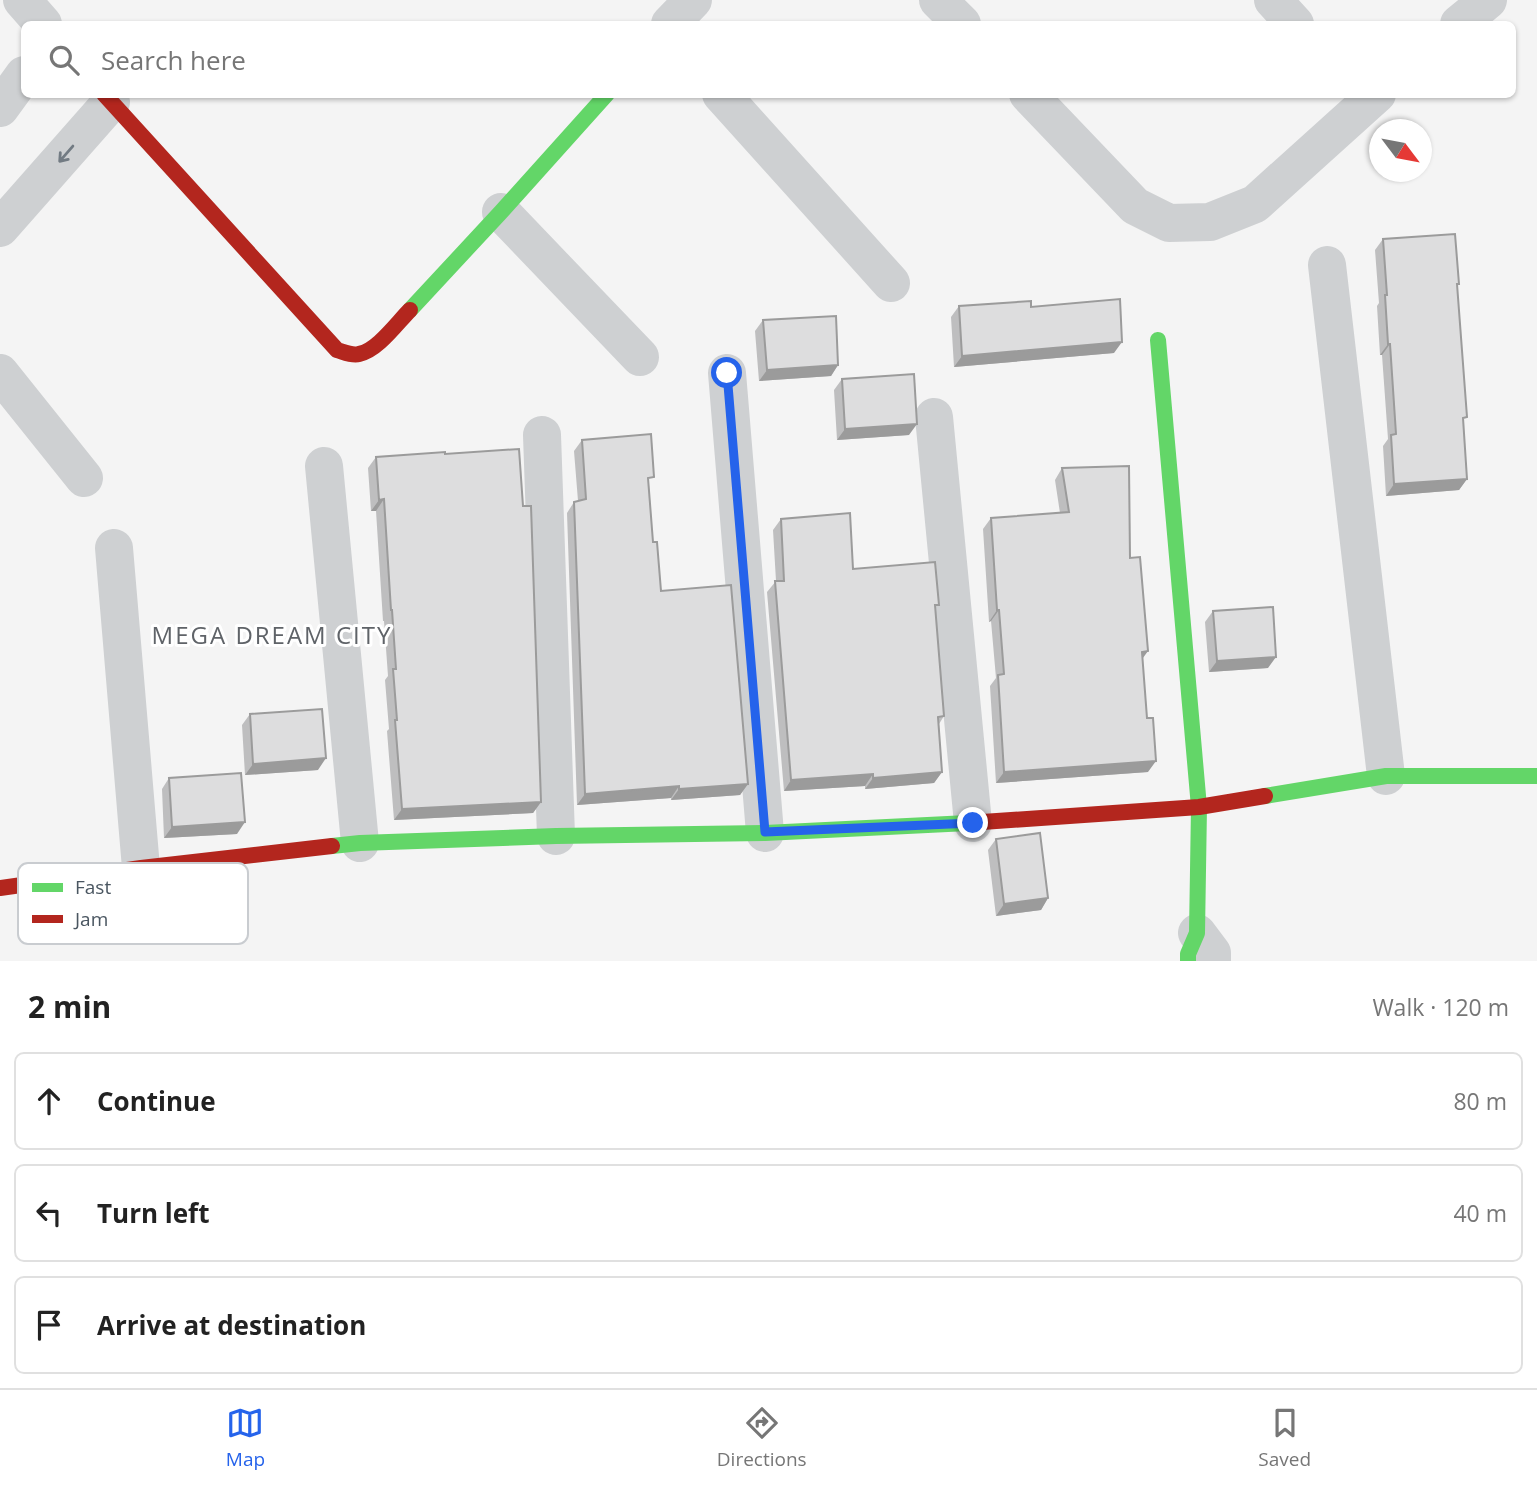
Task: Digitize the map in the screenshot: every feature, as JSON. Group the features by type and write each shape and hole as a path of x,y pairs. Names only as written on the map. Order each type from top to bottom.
{"street":[{"path":"22,0 40,21"},
{"path":"673,21 693,0"},
{"path":"938,0 959,21"},
{"path":"1273,0 1292,21"},
{"path":"1463,21 1488,0"},
{"path":"0,108 21,79"},
{"path":"0,228 108,98 338,350 361,355 377,345 603,98"},
{"path":"725,98 891,283"},
{"path":"1032,98 1135,206 1169,223 1210,222 1255,204 1366,98"},
{"path":"501,212 640,357"},
{"path":"1327,265 1386,776"},
{"path":"1158,340 1199,807 1199,952"},
{"path":"0,373 83,478"},
{"path":"727,373 765,832"},
{"path":"934,417 973,823"},
{"path":"542,435 556,836"},
{"path":"324,466 360,843"},
{"path":"114,548 141,863"},
{"path":"185,863 360,843 765,832 973,823 1199,807 1386,776 1537,776"},
{"path":"0,888 18,885"}],"building":[{"path":"1455,234 1467,417 1463,418 1467,479 1394,484 1391,435 1396,434 1383,239"},
{"path":"1120,299 1122,342 962,356 959,306 1031,301 1031,307"},
{"path":"836,316 838,365 767,370 763,320"},
{"path":"914,374 917,424 845,429 842,379"},
{"path":"651,434 654,477 648,478 653,542 657,542 661,591 731,585 748,784 679,789 679,786 585,794 574,502 586,499 582,440"},
{"path":"519,449 523,506 531,506 541,802 402,809 395,720 393,669 396,669 384,499 379,500 376,457"},
{"path":"1129,466 1130,558 1140,557 1148,651 1142,652 1147,718 1153,718 1156,761 1004,772 998,675 1004,674 991,518 1069,512 1062,468"},
{"path":"850,513 853,569 935,562 939,605 935,605 944,716 938,717 942,772 873,778 873,774 791,780 775,581 784,581 781,519"},
{"path":"1273,607 1276,657 1217,661 1213,611"},
{"path":"322,709 326,758 253,764 250,714"},
{"path":"241,773 245,822 172,827 169,778"},
{"path":"1040,833 1048,898 1004,904 996,839"}],"traffic: fast":[{"path":"410,310 603,98"},
{"path":"1158,340 1199,807 1197,933 1188,954 1188,961"},
{"path":"1265,796 1386,776 1537,776"},
{"path":"332,846 556,836 765,833 968,823"}],"traffic: jam":[{"path":"108,98 337,350 354,354 366,352 380,342 410,310"},
{"path":"968,823 1199,807 1265,796"},
{"path":"184,863 332,846"},
{"path":"0,888 18,885"}],"district":[{"name":"MEGA DREAM CITY","path":"272,636"}],"route":[{"path":"727,373 765,832 973,823"}]}
